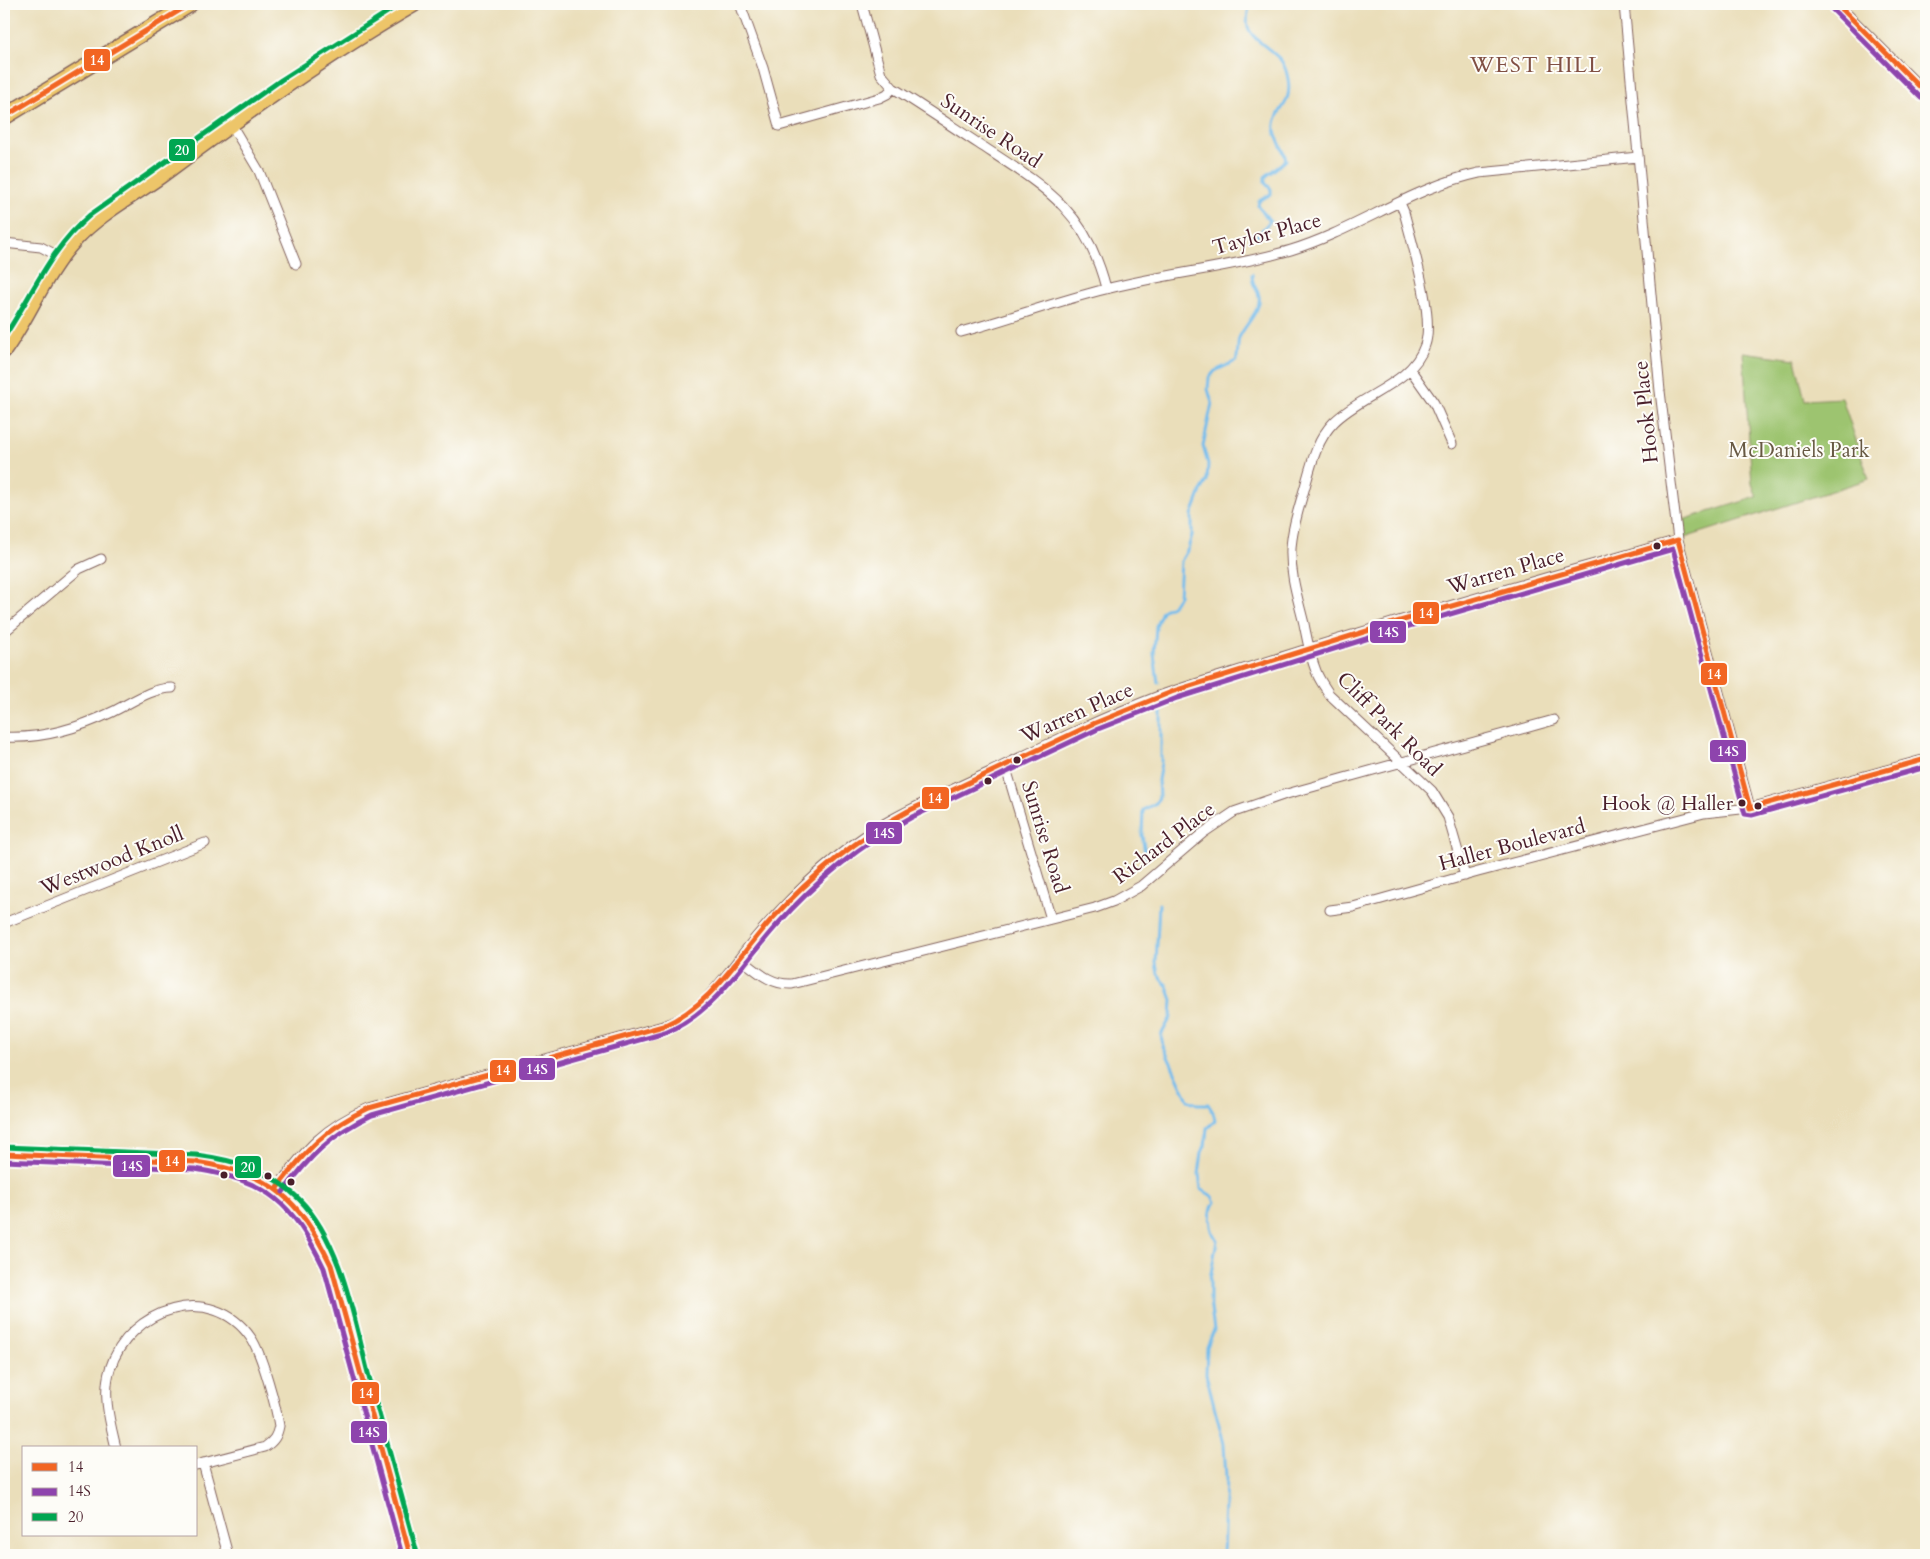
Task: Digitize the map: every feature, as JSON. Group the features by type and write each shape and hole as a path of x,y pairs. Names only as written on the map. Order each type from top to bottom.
{"main road":[{"path":"4,117 190,4"},
{"path":"4,350 60,257 77,237 104,215 231,124 324,61 414,4"},
{"path":"4,1154 196,1162 222,1165 242,1171 277,1188 296,1206 320,1240 331,1265 410,1555"}],"street":[{"path":"740,4 751,31 779,126 880,98 892,88"},
{"name":"Sunrise Road","path":"862,4 881,74 892,88 1025,174 1055,196 1088,239 1097,258 1106,288"},
{"name":"Hook Place","path":"1624,4 1660,391 1678,540 1750,808"},
{"path":"1837,4 1926,93"},
{"path":"231,124 259,171 296,264"},
{"name":"Taylor Place","path":"961,332 1106,288 1291,250 1342,230 1451,180 1479,173 1638,156"},
{"name":"Cliff Park Road","path":"1400,203 1404,212 1427,316 1426,344 1421,355 1410,369 1398,379 1356,403 1328,428 1315,451 1296,518 1291,550 1292,576 1316,672 1329,694 1432,791 1448,817 1465,876"},
{"path":"4,243 41,247 60,257"},
{"path":"1410,369 1434,403 1452,444"},
{"name":"Warren Place","path":"277,1188 310,1146 327,1131 347,1118 383,1104 671,1023 689,1013 700,1005 789,901 814,876 851,846 882,825 1005,765 1125,710 1161,696 1310,648 1678,540"},
{"path":"4,632 80,569 101,559"},
{"path":"4,737 17,738 66,729 111,713 156,690 172,688"},
{"name":"Richard Place","path":"740,958 767,979 784,984 792,984 1095,908 1132,892 1203,833 1234,812 1283,795 1554,720"},
{"name":"Haller Boulevard","path":"1330,910 1370,903 1704,813 1750,808 1926,759"},
{"name":"Sunrise Road","path":"1005,765 1051,919"},
{"name":"Westwood Knoll","path":"4,923 205,843"},
{"path":"116,1446 108,1413 107,1389 110,1369 117,1353 139,1325 177,1308 194,1307 211,1309 225,1314 238,1323 252,1339 259,1355 279,1426 277,1435 265,1447 200,1464 228,1555"}],"green space":[{"name":"McDaniels Park","path":"1743,352 1795,359 1805,400 1842,398 1869,479 1678,540 1676,522 1757,497 1752,484"}],"waterway":[{"path":"1250,4 1247,20 1250,32 1281,61 1286,70 1289,85 1287,99 1275,124 1277,138 1286,160 1265,177 1265,183 1271,189 1271,194 1259,201 1258,206 1270,221 1256,237"},
{"path":"1158,683 1154,654 1156,626 1162,611 1173,605 1179,596 1181,561 1188,549 1192,535 1192,515 1207,481 1208,464 1203,446 1212,403 1208,389 1209,378 1215,371 1236,361 1239,338 1258,307 1259,296 1252,274"},
{"path":"1146,859 1142,835 1143,810 1156,803 1159,797 1161,712"},
{"path":"1159,904 1156,963 1158,974 1167,986 1172,1000 1171,1017 1161,1035 1163,1046 1188,1100 1197,1104 1208,1104 1213,1112 1215,1121 1207,1128 1199,1174 1201,1189 1212,1196 1215,1202 1211,1211 1210,1221 1212,1231 1217,1240 1210,1279 1210,1301 1214,1330 1207,1347 1206,1374 1224,1444 1226,1478 1223,1555"}],"transit line":[{"name":"14","path":"4,117 190,4"},
{"name":"20","path":"4,337 52,258 63,243 90,215 281,80 400,4"},
{"name":"14","path":"1837,4 1926,93"},
{"name":"14S","path":"1832,9 1921,98"},
{"name":"14","path":"1678,540 1750,808"},
{"name":"14","path":"277,1188 317,1142 341,1123 369,1108 663,1026 681,1017 710,993 786,904 852,846 908,811 1095,723 1174,691 1383,626 1678,540"},
{"name":"14S","path":"283,1192 312,1157 333,1138 357,1122 372,1115 665,1033 683,1024 713,1000 806,894 856,852 912,817 1098,729 1177,698 1385,633 1673,549 1745,814 1752,815 1926,767"},
{"name":"14","path":"1750,808 1926,759"},
{"name":"20","path":"4,1147 210,1157 238,1163 264,1174 288,1189 299,1199 314,1217 336,1259 352,1307 417,1553"},
{"name":"14","path":"4,1154 196,1162 245,1174 280,1192 307,1222 331,1265 410,1555"},
{"name":"14S","path":"4,1161 195,1169 241,1180 275,1198 301,1226 324,1268 402,1555"}],"place":[{"name":"Hook @ Haller","path":"1742,803"}],"district":[{"name":"WEST HILL","path":"1536,65"}]}
